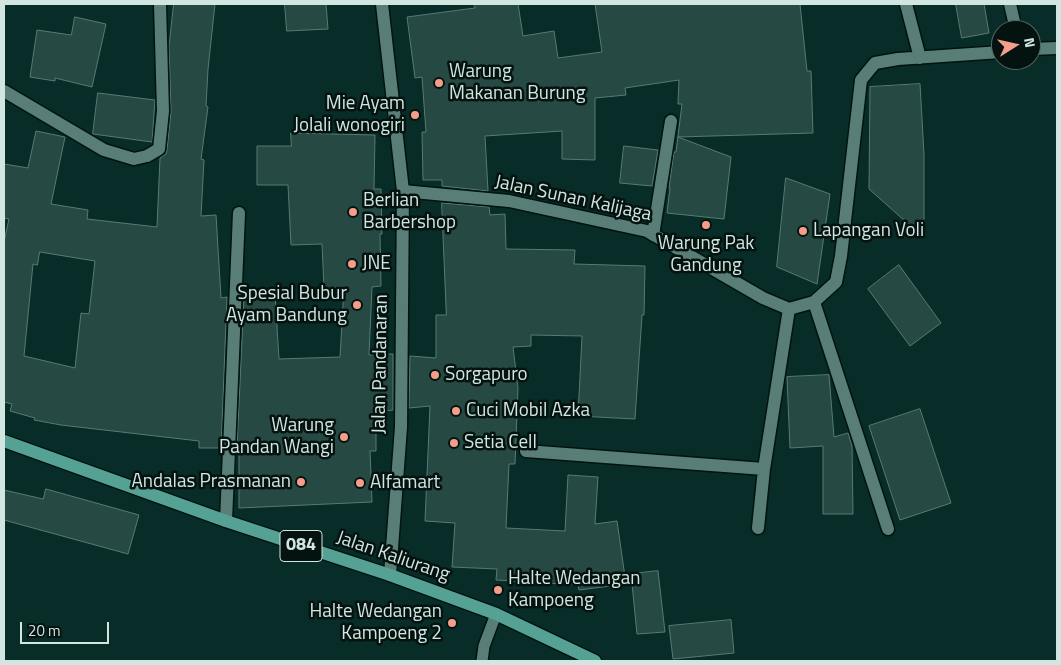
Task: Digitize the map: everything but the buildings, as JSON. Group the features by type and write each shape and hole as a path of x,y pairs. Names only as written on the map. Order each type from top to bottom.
{"main road":[{"name":"Jalan Kaliurang","path":"4,441 226,521 390,574 496,614 595,661"}],"street":[{"path":"4,91 104,150 134,159 147,156 158,149 163,111 160,4"},
{"name":"Jalan Pandanaran","path":"382,4 403,191 401,426 390,574"},
{"path":"906,4 920,58"},
{"path":"1010,4 1014,20"},
{"path":"1041,49 1057,48"},
{"path":"758,528 764,470 789,309 814,302 836,282 841,256 860,80 875,63 991,53"},
{"path":"653,235 670,121"},
{"name":"Jalan Sunan Kalijaga","path":"403,191 509,201 647,231 763,298 789,309"},
{"path":"226,521 239,213"},
{"path":"814,302 888,529"},
{"path":"526,450 764,470"}],"lane":[{"path":"482,661 484,646 496,614"}],"place":[{"name":"Warung Makanan Burung","path":"439,83"},
{"name":"Mie Ayam Jolali wonogiri","path":"415,115"},
{"name":"Berlian Barbershop","path":"353,212"},
{"name":"Warung Pak Gandung","path":"706,225"},
{"name":"Lapangan Voli","path":"803,231"},
{"name":"JNE","path":"352,264"},
{"name":"Spesial Bubur Ayam Bandung","path":"357,305"},
{"name":"Sorgapuro","path":"435,375"},
{"name":"Cuci Mobil Azka","path":"456,411"},
{"name":"Warung Pandan Wangi","path":"344,437"},
{"name":"Setia Cell","path":"454,443"},
{"name":"Andalas Prasmanan","path":"301,482"},
{"name":"Alfamart","path":"360,483"},
{"name":"Halte Wedangan Kampoeng","path":"498,590"},
{"name":"Halte Wedangan Kampoeng 2","path":"452,623"}]}
